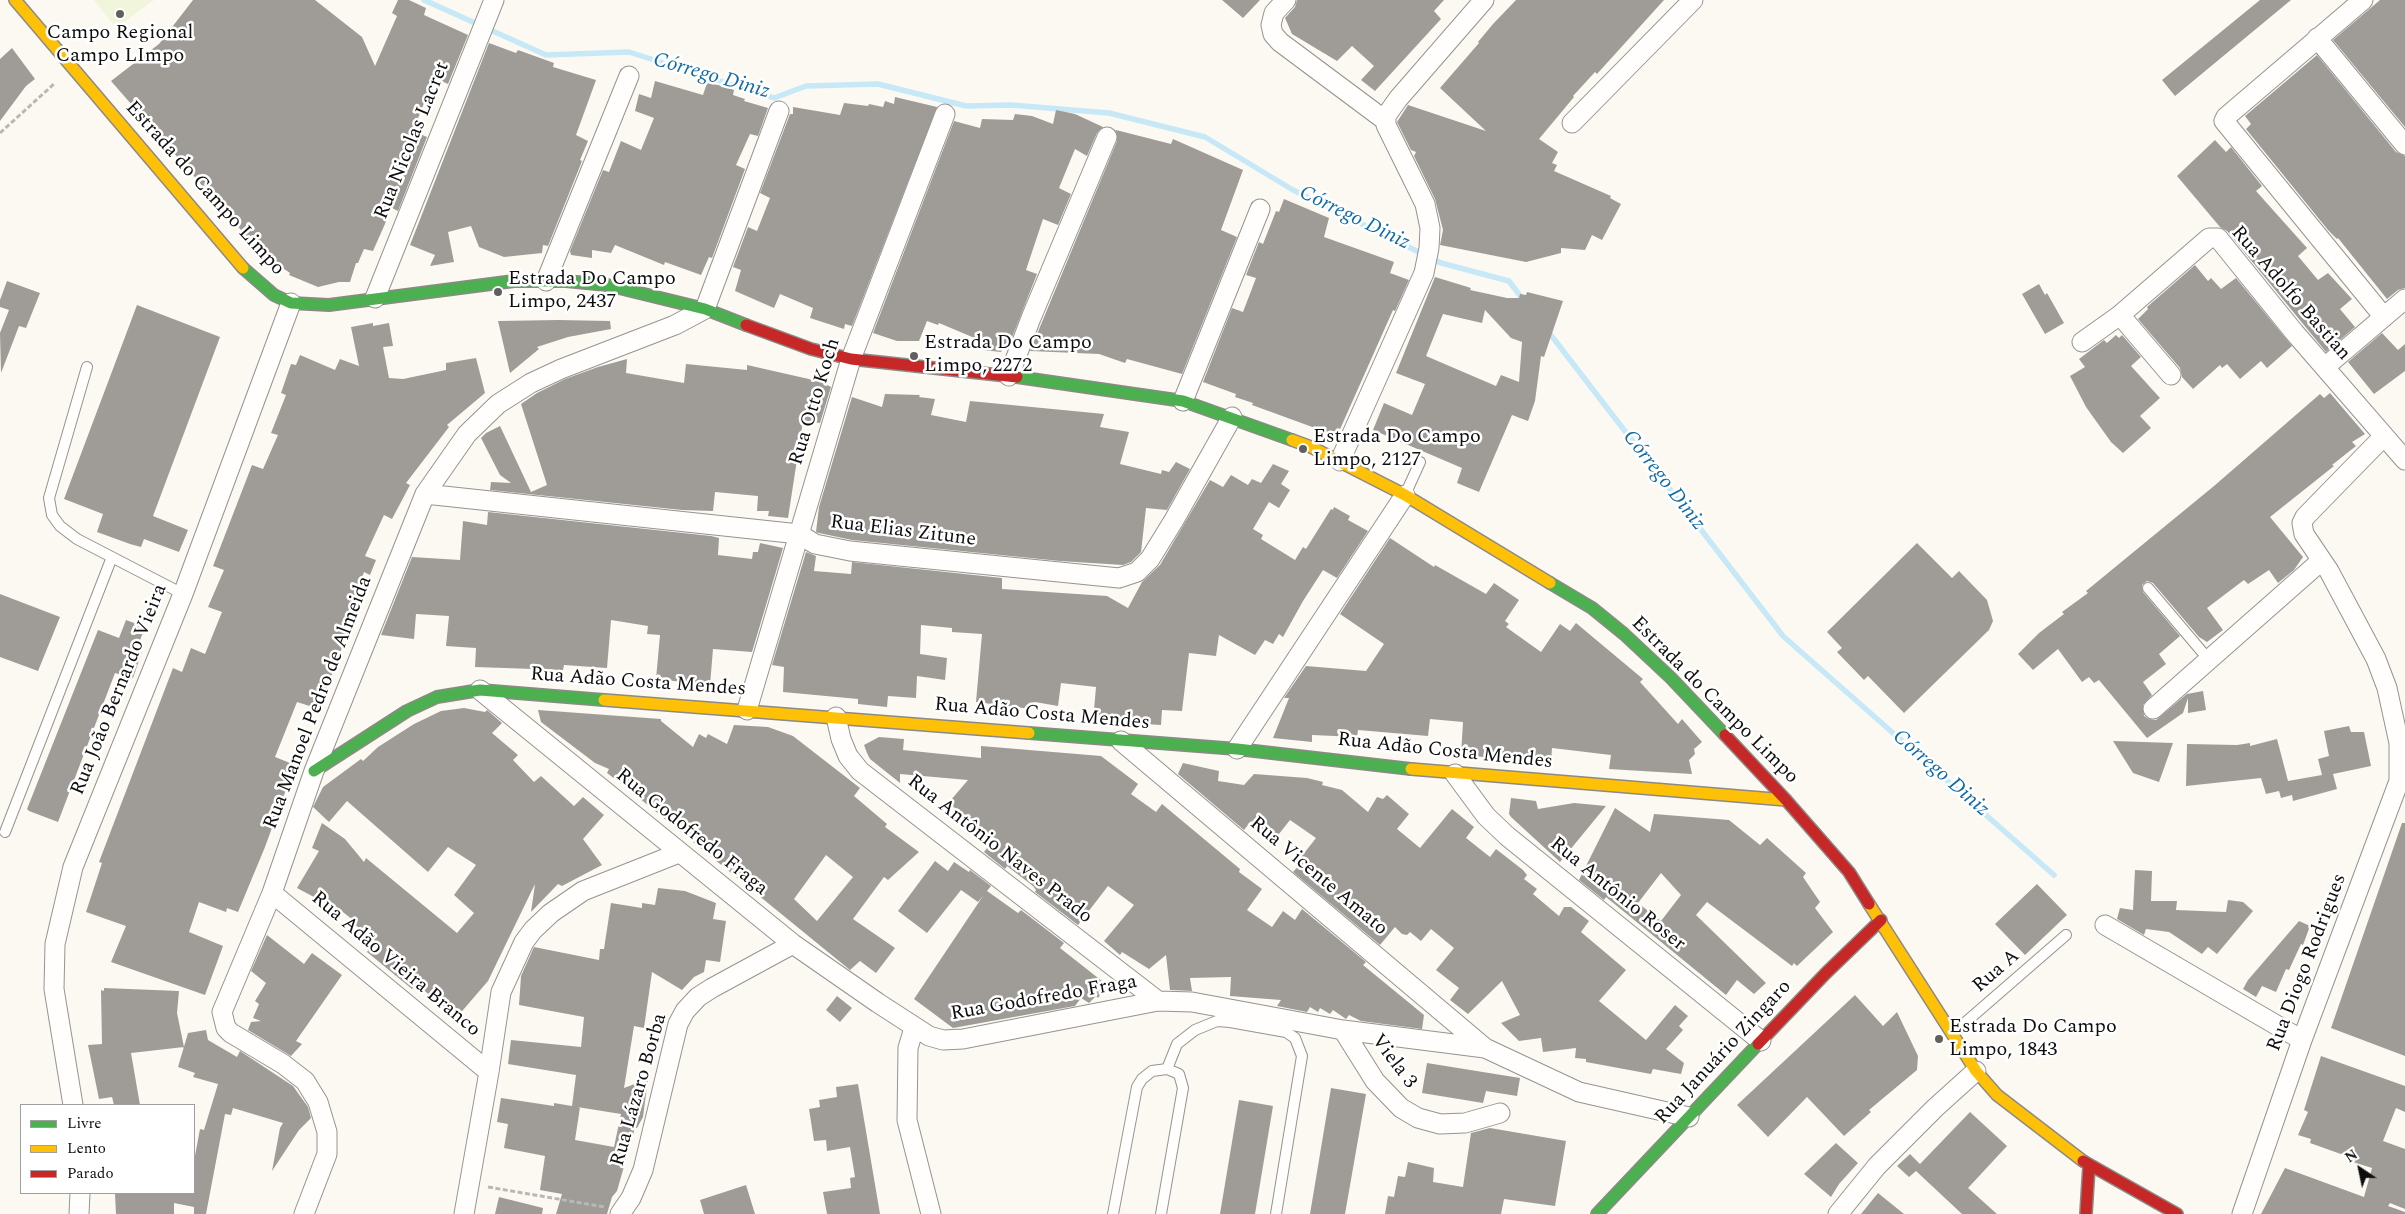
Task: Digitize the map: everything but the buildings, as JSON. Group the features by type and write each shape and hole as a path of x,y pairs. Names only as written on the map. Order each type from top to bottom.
{"main road":[{"name":"Estrada do Campo Limpo","path":"15,0 247,272 274,295 291,303 329,305 514,281 607,285 705,309 811,350 851,359 1009,376 1183,401 1232,417 1340,461 1405,495 1592,608 1624,634 1671,678 1786,800 1849,872 1881,920 1951,1035 1976,1071 1997,1095 2089,1166 2177,1214"},
{"name":"Rua Adão Costa Mendes","path":"314,771 407,711 437,697 480,690 1237,749 1455,774 1786,800"},
{"name":"Rua Januário Zingaro","path":"1597,1214 1826,972 1881,920"},
{"path":"2086,1214 2089,1166"}],"street":[{"path":"1286,0 1274,13 1271,25 1273,34 1280,42 1387,116 1425,204 1430,228 1429,248 1424,273 1340,461"},
{"path":"1387,116 1484,0"},
{"path":"1572,123 1693,0"},
{"path":"2363,0 2226,117 2224,121 2384,317"},
{"name":"Rua Nicolas Lacret","path":"374,298 493,1"},
{"path":"2317,38 2405,145"},
{"path":"546,281 629,76"},
{"path":"705,309 779,111"},
{"name":"Rua Otto Koch","path":"747,710 851,359 946,114"},
{"path":"1009,376 1031,318 1107,137"},
{"path":"1183,401 1260,209"},
{"name":"Rua Adolfo Bastian","path":"2082,342 2120,315 2209,238 2216,237 2324,367 2405,460"},
{"path":"2324,367 2405,299"},
{"name":"Rua João Bernardo Vieira","path":"73,1104 54,989 55,944 61,911 73,866 183,594 291,303"},
{"name":"Rua Manoel Pedro de Almeida","path":"304,1214 320,1177 326,1154 327,1132 318,1102 305,1081 283,1064 230,1033 226,1028 222,1012 272,893 314,771 425,494 467,434 498,404 531,383 561,369 675,325 705,309"},
{"path":"2120,315 2171,375"},
{"name":"Rua Elias Zitune","path":"425,494 799,534 815,544 850,551 1119,578 1137,572 1150,559 1184,504 1232,417"},
{"name":"Rua Diogo Rodrigues","path":"2242,1214 2302,1040 2403,775 2400,719 2376,658 2304,534 2302,523 2305,517 2384,436"},
{"path":"1237,749 1405,495"},
{"path":"2153,709 2321,561"},
{"name":"Rua Godofredo Fraga","path":"480,690 793,944 914,1028 929,1036 943,1040 963,1039 1158,1001 1192,1002 1343,1030 1485,1048 1580,1092 1689,1117"},
{"name":"Rua Antônio Naves Prado","path":"836,717 841,739 848,756 860,770 1158,1001"},
{"name":"Rua Vicente Amato","path":"1121,741 1485,1048"},
{"name":"Rua Antônio Roser","path":"1455,774 1486,816 1508,836 1762,1041"},
{"path":"464,1214 501,992 516,957 533,930 583,891 679,852"},
{"name":"Rua Adão Vieira Branco","path":"272,893 489,1072"},
{"path":"2105,925 2302,1040"},
{"name":"Rua Lázaro Borba","path":"621,1212 631,1198 643,1170 678,1024 685,1011 712,988 793,944"},
{"path":"914,1028 908,1048 907,1120 931,1214"},
{"name":"Viela 3","path":"1343,1030 1375,1081 1401,1108 1412,1114 1440,1124 1465,1122 1500,1113"},
{"path":"1838,1214 1876,1166 1976,1071"},
{"path":"79,1214 80,1194"}],"lane":[{"path":"87,367 49,498 52,515 60,526 77,540 183,594"},
{"path":"1405,495 1420,462"},
{"path":"4,832 112,557"},
{"path":"2148,588 2209,660"},
{"name":"Rua A","path":"1951,1035 2066,935"},
{"path":"1167,1069 1177,1044 1195,1030 1217,1021 1286,1032 1294,1038 1302,1056 1276,1214"},
{"path":"1113,1214 1137,1088 1142,1079 1152,1071 1167,1069 1179,1074 1183,1088 1161,1214"}],"path":[{"path":"0,133 72,68"},
{"path":"470,1183 621,1212"}],"green space":[{"name":"Campo Regional Campo LImpo","path":"94,0 154,0 116,28"}],"waterway":[{"name":"Córrego Diniz","path":"424,0 546,55 629,52 774,98 806,86 878,84 966,106 1011,105 1109,113 1205,137 1293,190 1441,263 1509,281 1524,301"},
{"name":"Córrego Diniz","path":"1547,330 1783,636 2054,875"}],"traffic: fast":[{"path":"243,268 274,295 291,303 329,305 514,281 566,281 607,285 705,309 746,325"},
{"path":"1017,377 1183,401 1292,440"},
{"path":"1550,583 1592,608 1624,634 1671,678 1725,735"},
{"path":"314,771 407,711 437,697 480,690 604,700"},
{"path":"1029,733 1237,749 1411,769"},
{"path":"1597,1214 1758,1044"}],"traffic: slow":[{"path":"15,0 243,268"},
{"path":"1292,440 1311,447 1405,495 1550,583"},
{"path":"604,700 1029,733"},
{"path":"1411,769 1786,800"},
{"path":"1869,904 1976,1071 1997,1095 2083,1161"}],"traffic: jam":[{"path":"746,325 811,349 851,359 1017,377"},
{"path":"1725,735 1786,800 1849,872 1869,904"},
{"path":"1758,1044 1826,973 1881,920"},
{"path":"2083,1161 2177,1214"},
{"path":"2086,1214 2089,1166"}],"place":[{"name":"Campo Regional Campo LImpo","path":"120,14"},
{"name":"Estrada Do Campo Limpo, 2437","path":"498,292"},
{"name":"Estrada Do Campo Limpo, 2272","path":"914,356"},
{"name":"Estrada Do Campo Limpo, 2127","path":"1303,449"},
{"name":"Estrada Do Campo Limpo, 1843","path":"1939,1039"}]}
